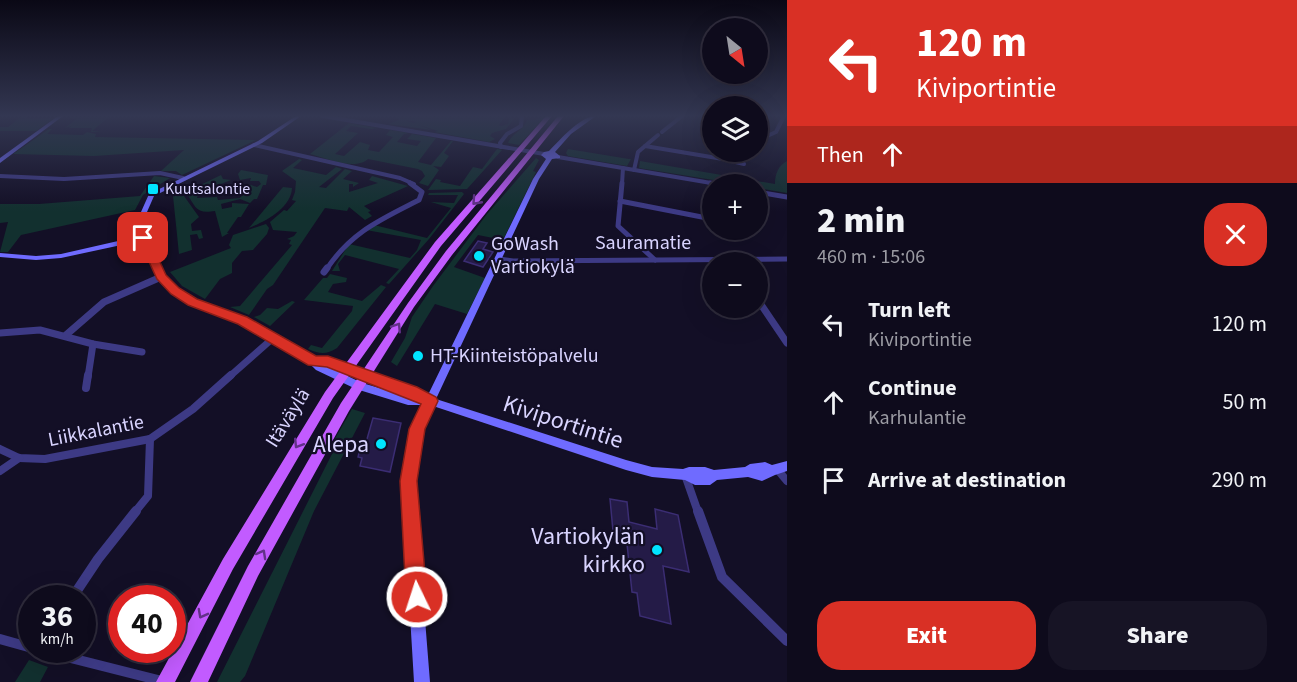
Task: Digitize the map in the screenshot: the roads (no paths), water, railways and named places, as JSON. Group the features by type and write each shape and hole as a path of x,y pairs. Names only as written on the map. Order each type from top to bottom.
{"main road":[{"path":"0,162 19,148"},
{"path":"161,277 143,238 146,202 155,191 248,148"},
{"name":"Itäväylä","path":"165,682 234,554 294,451 343,374 438,244 522,148"},
{"path":"199,682 253,571 309,469 362,381 449,253 536,148"},
{"path":"422,682 408,481 417,429 536,179 552,155 560,148"},
{"path":"0,255 36,258 61,256 143,238"},
{"name":"Kiviportintie","path":"161,277 175,291 193,302 243,320 313,361 319,367 362,381 408,401 430,401 652,472 704,479 714,475 748,472 762,476 779,468"}],"street":[{"path":"267,148 400,178 415,185 422,192 419,200 354,234 335,254 324,272"},
{"path":"506,148 702,181"},
{"path":"634,170 638,153 643,148"},
{"path":"656,148 702,156"},
{"path":"736,162 744,164"},
{"path":"623,168 618,226 655,260"},
{"path":"0,177 64,179 160,172 183,178"},
{"path":"768,194 787,197"},
{"path":"620,201 702,217"},
{"name":"Sauramatie","path":"499,259 513,261 702,261"},
{"name":"Sauramatie","path":"768,260 787,259"},
{"path":"66,335 104,302 161,277"},
{"path":"768,315 787,343"},
{"path":"0,333 34,330 66,335 93,344 142,352"},
{"name":"Liikkalantie","path":"0,449 19,458 48,458 150,439 193,410 272,339"},
{"path":"86,388 93,344"},
{"path":"81,585 98,559 148,496 150,439"},
{"path":"0,471 19,458"},
{"path":"779,468 787,481"},
{"path":"685,475 722,578 787,641"},
{"path":"0,639 18,644"},
{"path":"90,663 165,682"}],"place":[{"name":"Kuutsalontie","path":"153,189"},
{"name":"GoWash Vartiokylä","path":"479,256"},
{"name":"HT-Kiinteistöpalvelu","path":"418,356"},
{"name":"Alepa","path":"381,444"},
{"name":"Vartiokylän kirkko","path":"657,550"}]}
